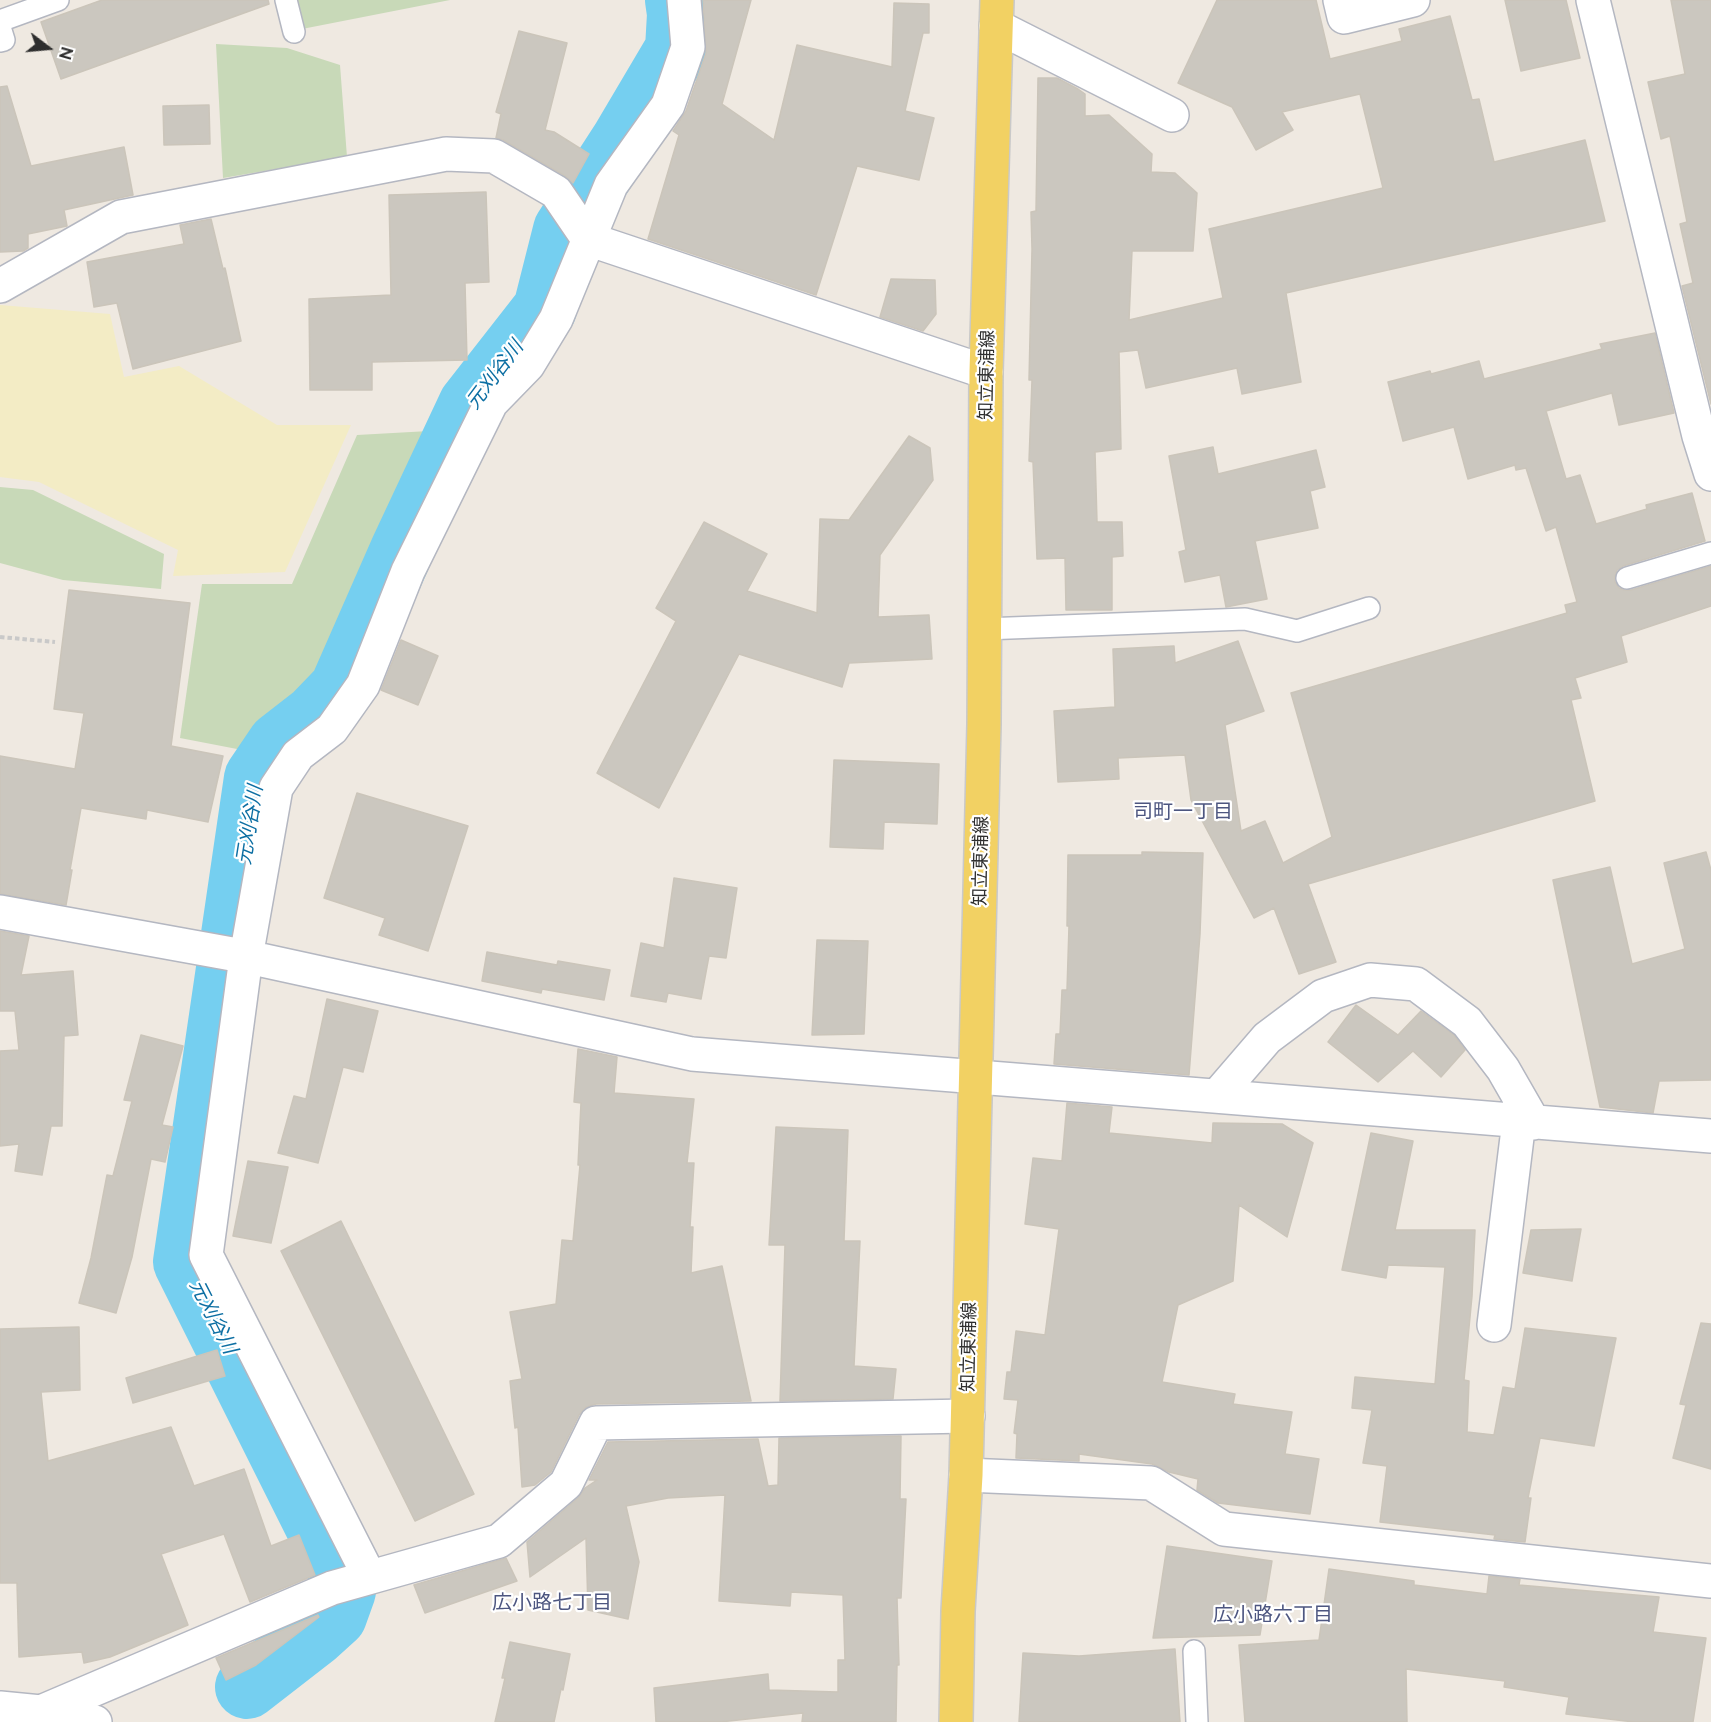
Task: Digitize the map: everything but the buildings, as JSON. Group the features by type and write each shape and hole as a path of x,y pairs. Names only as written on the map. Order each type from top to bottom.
{"main road":[{"name":"知立東浦線","path":"956,1722 958,1611 968,1416 984,724 986,372 996,13"}],"street":[{"path":"353,1581 206,1255 244,956 276,788 298,755 332,729 363,685 408,571 491,403 528,365 556,319 587,238 611,185 668,105 688,47 684,0"},
{"path":"1340,0 1344,17 1413,0"},
{"path":"1593,0 1699,436 1711,474"},
{"path":"996,13 1172,115"},
{"path":"0,286 121,217 446,154 494,156 556,192 587,238 986,372"},
{"path":"0,912 244,956 692,1054 1711,1136"},
{"path":"1217,1096 1267,1038 1323,996 1370,980 1416,984 1467,1022 1503,1069 1526,1122 1494,1325"},
{"path":"41,1712 353,1581 499,1541 566,1484 596,1423 968,1416"},
{"path":"966,1475 1151,1483 1224,1529 1711,1581"},
{"path":"0,1708 41,1712 95,1722"}],"lane":[{"path":"0,21 58,0"},
{"path":"286,0 294,32"},
{"path":"0,27 4,40 0,41"},
{"path":"1627,579 1711,553"},
{"path":"984,629 1245,619 1297,632 1369,608"},
{"path":"1194,1651 1197,1722"}],"path":[{"path":"0,637 56,642"}],"sand":[{"path":"0,305 110,314 124,377 179,366 277,425 351,425 285,572 173,576 178,550 39,482 0,477"}],"green space":[{"path":"295,0 450,0 302,29"},
{"path":"216,44 287,48 340,65 347,157 223,178"},
{"path":"429,431 324,668 263,754 180,738 202,584 292,584 357,435"},
{"path":"0,487 33,490 164,554 161,589 63,580 0,563"}],"waterway":[{"name":"元刈谷川","path":"247,1687 335,1616 344,1591 343,1578 185,1262 256,778 279,744 315,716 341,689 402,550 470,405 545,309 565,230 622,142 677,49 679,14 677,0"}],"district":[{"name":"司町一丁目","path":"1183,812"},
{"name":"広小路七丁目","path":"552,1603"},
{"name":"広小路六丁目","path":"1273,1615"}]}
